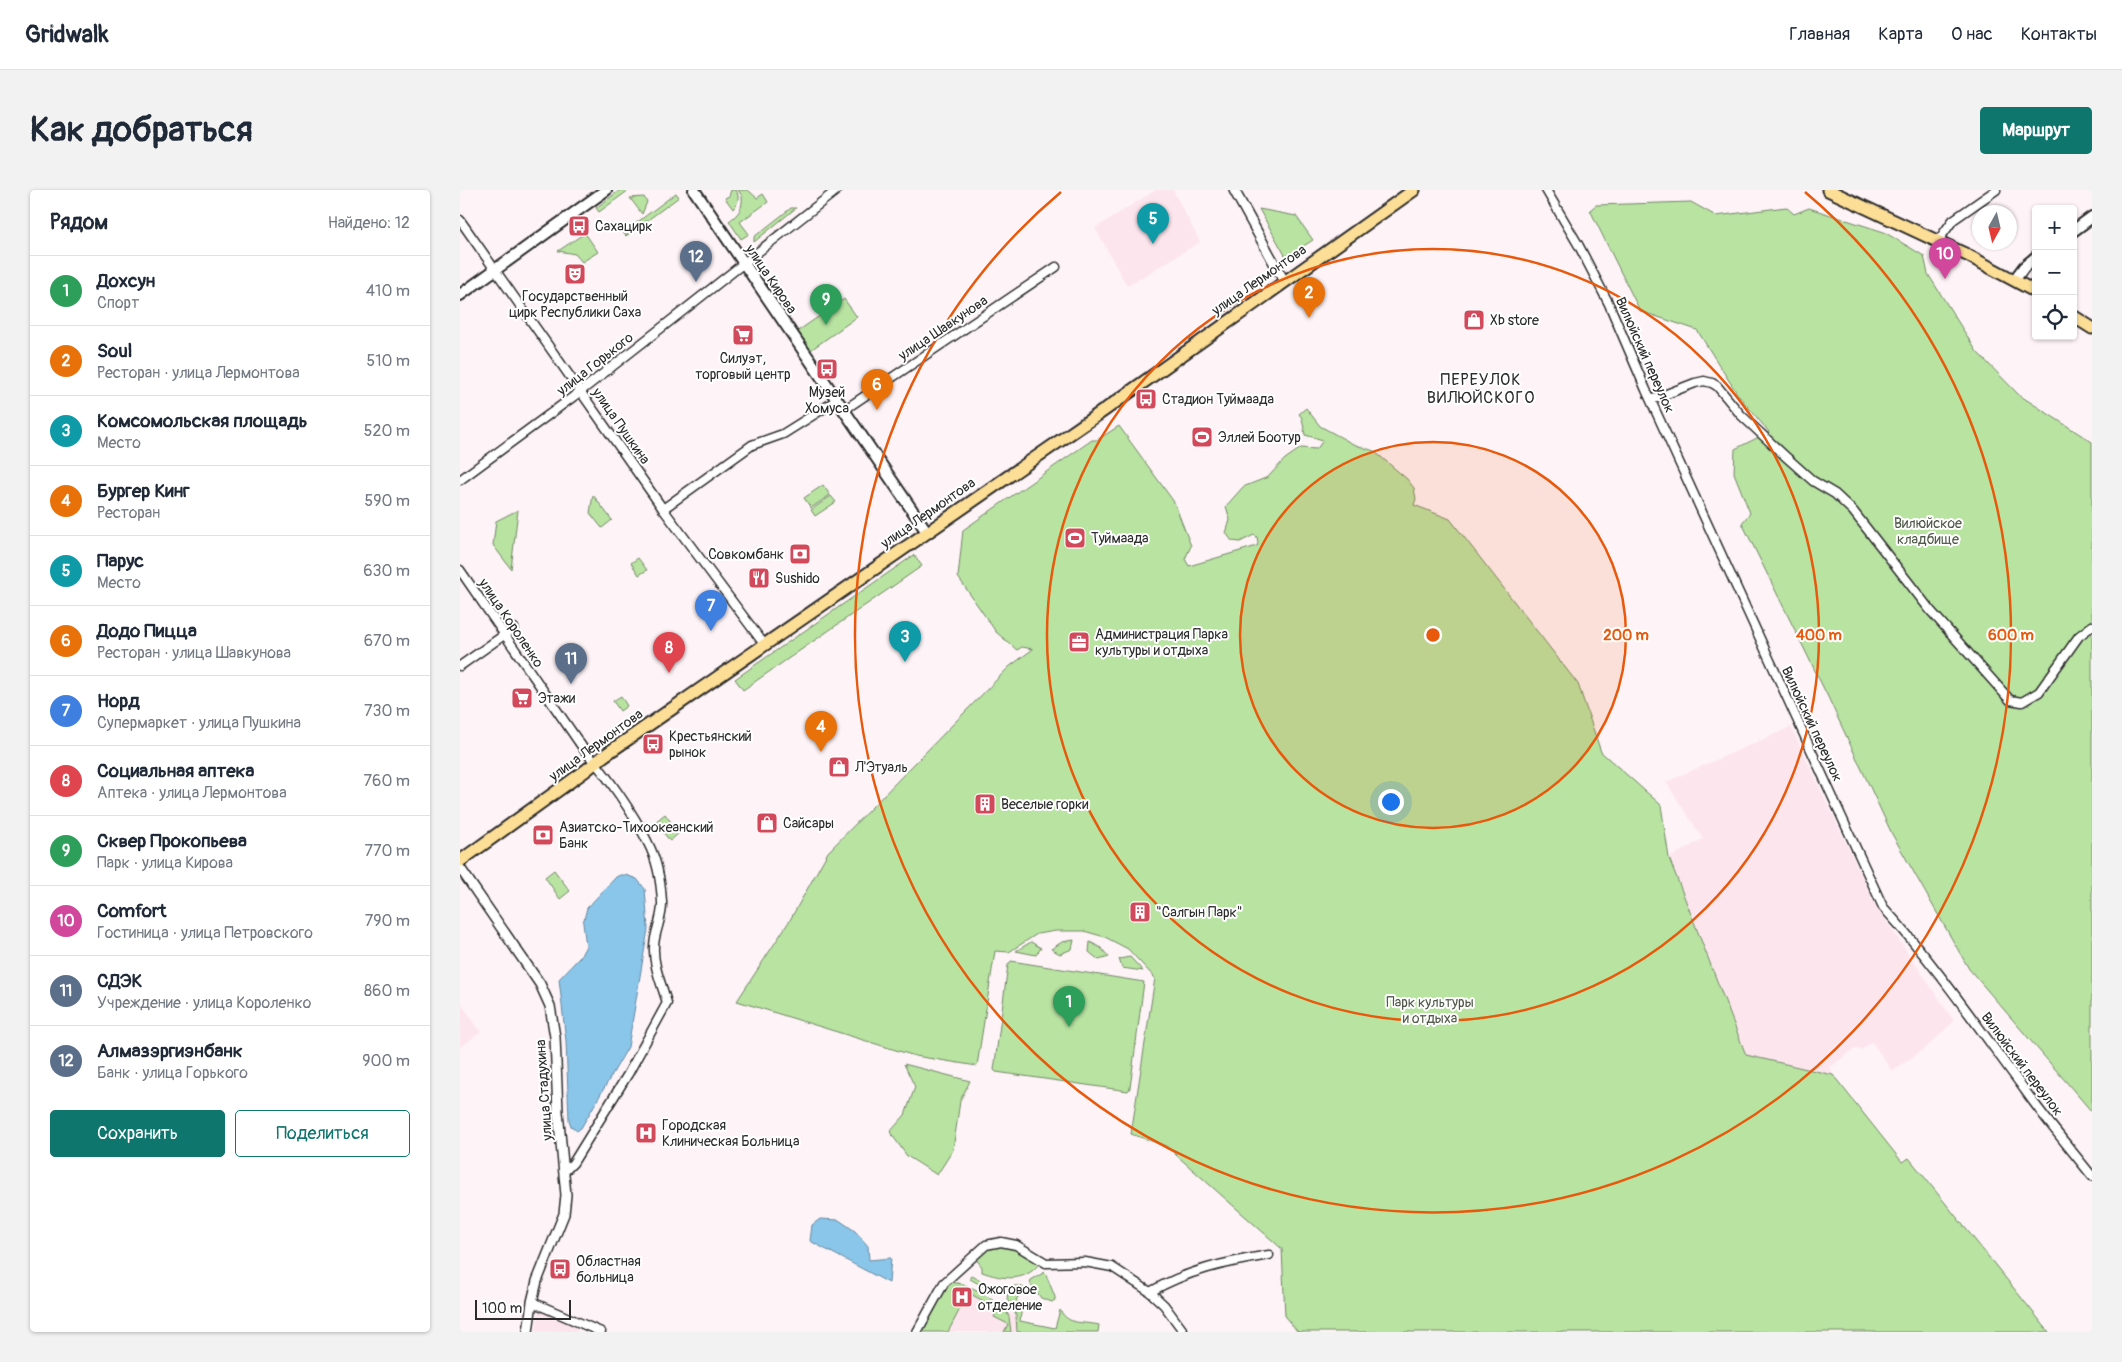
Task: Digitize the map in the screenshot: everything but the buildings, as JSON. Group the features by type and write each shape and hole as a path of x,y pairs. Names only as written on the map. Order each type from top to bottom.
{"main road":[{"path":"460,295 606,190"},
{"name":"улица Кирова","path":"694,190 927,532"},
{"name":"улица Лермонтова","path":"460,861 764,644 1103,411 1414,190"},
{"path":"1828,190 1938,241 2032,290"},
{"path":"2077,227 2092,217"},
{"path":"2014,279 2032,260"},
{"path":"2077,319 2092,328"}],"street":[{"name":"улица Горького","path":"460,480 581,391 837,190"},
{"path":"1234,190 1284,281"},
{"name":"Вилюйский переулок","path":"1546,190 1579,246 1609,304 1883,907 1943,980 2025,1091 2092,1176"},
{"path":"1938,241 1953,220 1996,190"},
{"name":"улица Пушкина","path":"460,220 663,509 764,644"},
{"name":"улица Шавкунова","path":"844,410 1056,267"},
{"path":"1651,400 1704,381 1717,386 1741,415 1772,444 1813,481 1835,494 1853,511 1930,610 2010,700 2022,702 2039,692 2080,636 2092,626"},
{"path":"663,509 752,445 783,434 837,400"},
{"name":"улица Короленко","path":"460,570 585,751 596,763 649,843 656,866 662,911 654,946 655,962 667,1003 628,1074 573,1162 564,1172"},
{"path":"460,666 514,628"},
{"name":"улица Стадухина","path":"460,868 540,984 550,1006 555,1037 558,1112 566,1195 564,1214 537,1282 528,1332"},
{"path":"917,1332 944,1283 975,1254 993,1242 1016,1245 1046,1263 1085,1262 1112,1267 1150,1292 1164,1305 1184,1332"},
{"path":"1150,1292 1172,1279 1198,1269 1228,1261 1269,1255"},
{"path":"532,1302 601,1332"}],"shaded area":[{"path":"1156,190 1173,190 1200,242 1127,286 1095,228"},
{"path":"1791,727 1876,906 1954,1021 1926,1048 1892,1071 1872,1042 1861,1050 1856,1048 1830,1067 1833,1075 1746,1055 1669,858 1703,839 1666,782"},
{"path":"460,1002 481,1032 460,1047"},
{"name":"Ожоговое отделение","path":"951,1283 1019,1318 1018,1322 1057,1332 930,1332"},
{"path":"539,1309 577,1326 577,1332 536,1332"}],"green space":[{"path":"620,190 629,190 599,212 596,208"},
{"path":"731,190 736,190 738,195 733,209 725,198 729,196"},
{"path":"738,190 748,190 757,198 763,194 768,202 740,222 749,234 741,239 729,221 738,213 742,204 742,196"},
{"path":"676,193 679,197 626,236 623,233"},
{"path":"644,197 647,202 642,214 630,198"},
{"name":"Вилюйское кладбище","path":"1691,202 1716,216 1786,207 1794,214 1809,208 1884,232 1924,256 1928,274 1977,352 2019,395 2092,442 2092,1112 1969,969 1892,834 1828,697 1742,523 1750,513 1734,473 1735,449 1769,432 1738,395 1697,330 1640,311 1590,210 1596,205"},
{"path":"791,208 796,208 754,242 754,237"},
{"path":"1259,209 1296,216 1313,240 1286,257"},
{"path":"585,233 598,252 582,262 575,254 558,251"},
{"path":"844,299 857,317 808,352 795,333"},
{"name":"Парк культуры и отдыха","path":"1306,408 1320,426 1353,444 1374,451 1407,479 1414,488 1416,499 1414,505 1450,519 1578,684 1601,752 1661,805 1669,858 1746,1055 1833,1075 1902,1162 1909,1158 2049,1332 1298,1332 1285,1317 1282,1249 1166,1146 1131,1134 1155,978 1128,949 1105,937 1084,931 1056,931 1037,934 1009,952 995,951 977,1066 915,1056 737,1001 790,920 828,852 1009,667 1033,649 1022,647 1017,650 996,632 958,577 963,530 1092,440 1097,440 1119,426 1174,502 1191,546 1185,559 1189,566 1257,546 1257,537 1254,535 1240,542 1232,541 1226,533 1230,520 1226,506 1243,487 1268,477 1285,459 1301,448 1317,449 1323,440 1305,435 1302,418 1299,414"},
{"path":"823,485 830,495 811,508 804,498"},
{"path":"593,495 612,520 602,528 590,513"},
{"path":"831,496 836,502 815,516 811,510"},
{"path":"518,510 511,569 493,545 496,521"},
{"path":"914,555 922,566 743,690 735,679"},
{"path":"638,558 647,570 639,575 631,563"},
{"path":"621,696 627,706 620,711 613,701"},
{"path":"665,814 679,833 670,841 655,822"},
{"path":"554,870 570,891 560,899 545,877"},
{"path":"1074,940 1072,949 1060,954 1051,949 1062,942"},
{"path":"1031,942 1041,948 1036,955 1016,951"},
{"path":"1090,942 1101,948 1109,957 1099,960 1089,952"},
{"path":"1130,957 1143,971 1122,968 1119,959"},
{"path":"1011,961 1144,982 1130,1088 1128,1091 996,1072 994,1070 1008,965"},
{"path":"904,1064 970,1081 960,1101 953,1150 937,1175 907,1156 890,1132 905,1115 915,1087"},
{"path":"998,1244 1020,1251 1030,1256 1039,1264 1033,1270 1020,1277 1005,1278 982,1272 982,1267 976,1259 977,1257 990,1247"},
{"path":"1045,1272 1055,1297 1055,1300 1052,1302 1041,1298 1030,1283 1031,1280"},
{"path":"972,1276 997,1289 999,1292 995,1293 970,1279"},
{"path":"949,1282 963,1284 992,1299 993,1306 959,1288 953,1300 962,1305 948,1332 919,1332 938,1298"},
{"path":"1014,1286 1024,1288 1016,1300 1022,1306 1020,1321 1055,1328 1060,1310 1072,1321 1099,1325 1098,1332 1017,1332 1016,1315 1007,1299 1008,1293"},
{"path":"1004,1306 1009,1317 1011,1332 1004,1332 1008,1324 994,1317 998,1309 996,1307"}],"water":[{"path":"620,875 637,879 645,889 648,929 628,1047 581,1128 577,1131 571,1126 569,1120 566,1041 559,979 580,957 586,946 583,923 587,908"},
{"path":"820,1219 839,1220 855,1231 868,1246 869,1260 891,1258 889,1283 810,1241 812,1225"}],"place":[{"name":"Сахацирк","path":"579,226"},
{"name":"Парус","path":"1153,244"},
{"name":"Государственный цирк Республики Саха","path":"575,274"},
{"name":"Comfort","path":"1945,279"},
{"name":"Алмазэргиэнбанк","path":"696,282"},
{"name":"Soul","path":"1309,318"},
{"name":"Xb store","path":"1474,320"},
{"name":"Сквер Прокопьева","path":"826,325"},
{"name":"Силуэт, торговый центр","path":"743,335"},
{"name":"Музей Хомуса","path":"827,369"},
{"name":"Стадион Туймаада","path":"1146,399"},
{"name":"Додо Пицца","path":"877,410"},
{"name":"Эллей Боотур","path":"1202,437"},
{"name":"Туймаада","path":"1075,538"},
{"name":"Совкомбанк","path":"800,554"},
{"name":"Sushido","path":"759,578"},
{"name":"Норд","path":"711,631"},
{"name":"Администрация Парка культуры и отдыха","path":"1079,642"},
{"name":"Комсомольская площадь","path":"905,662"},
{"name":"Социальная аптека","path":"669,673"},
{"name":"СДЭК","path":"571,684"},
{"name":"Этажи","path":"522,698"},
{"name":"Крестьянский рынок","path":"653,744"},
{"name":"Бургер Кинг","path":"821,752"},
{"name":"Л'Этуаль","path":"839,767"},
{"name":"Веселые горки","path":"985,804"},
{"name":"Сайсары","path":"767,823"},
{"name":"Азиатско-Тихоокеанский Банк","path":"543,835"},
{"name":"\"Салгын Парк\"","path":"1140,912"},
{"name":"Дохсун","path":"1069,1027"},
{"name":"Городская Клиническая Больница","path":"646,1133"},
{"name":"Областная больница","path":"560,1269"},
{"name":"Ожоговое отделение","path":"962,1297"}],"district":[{"name":"ПЕРЕУЛОК ВИЛЮЙСКОГО","path":"1481,389"}]}
